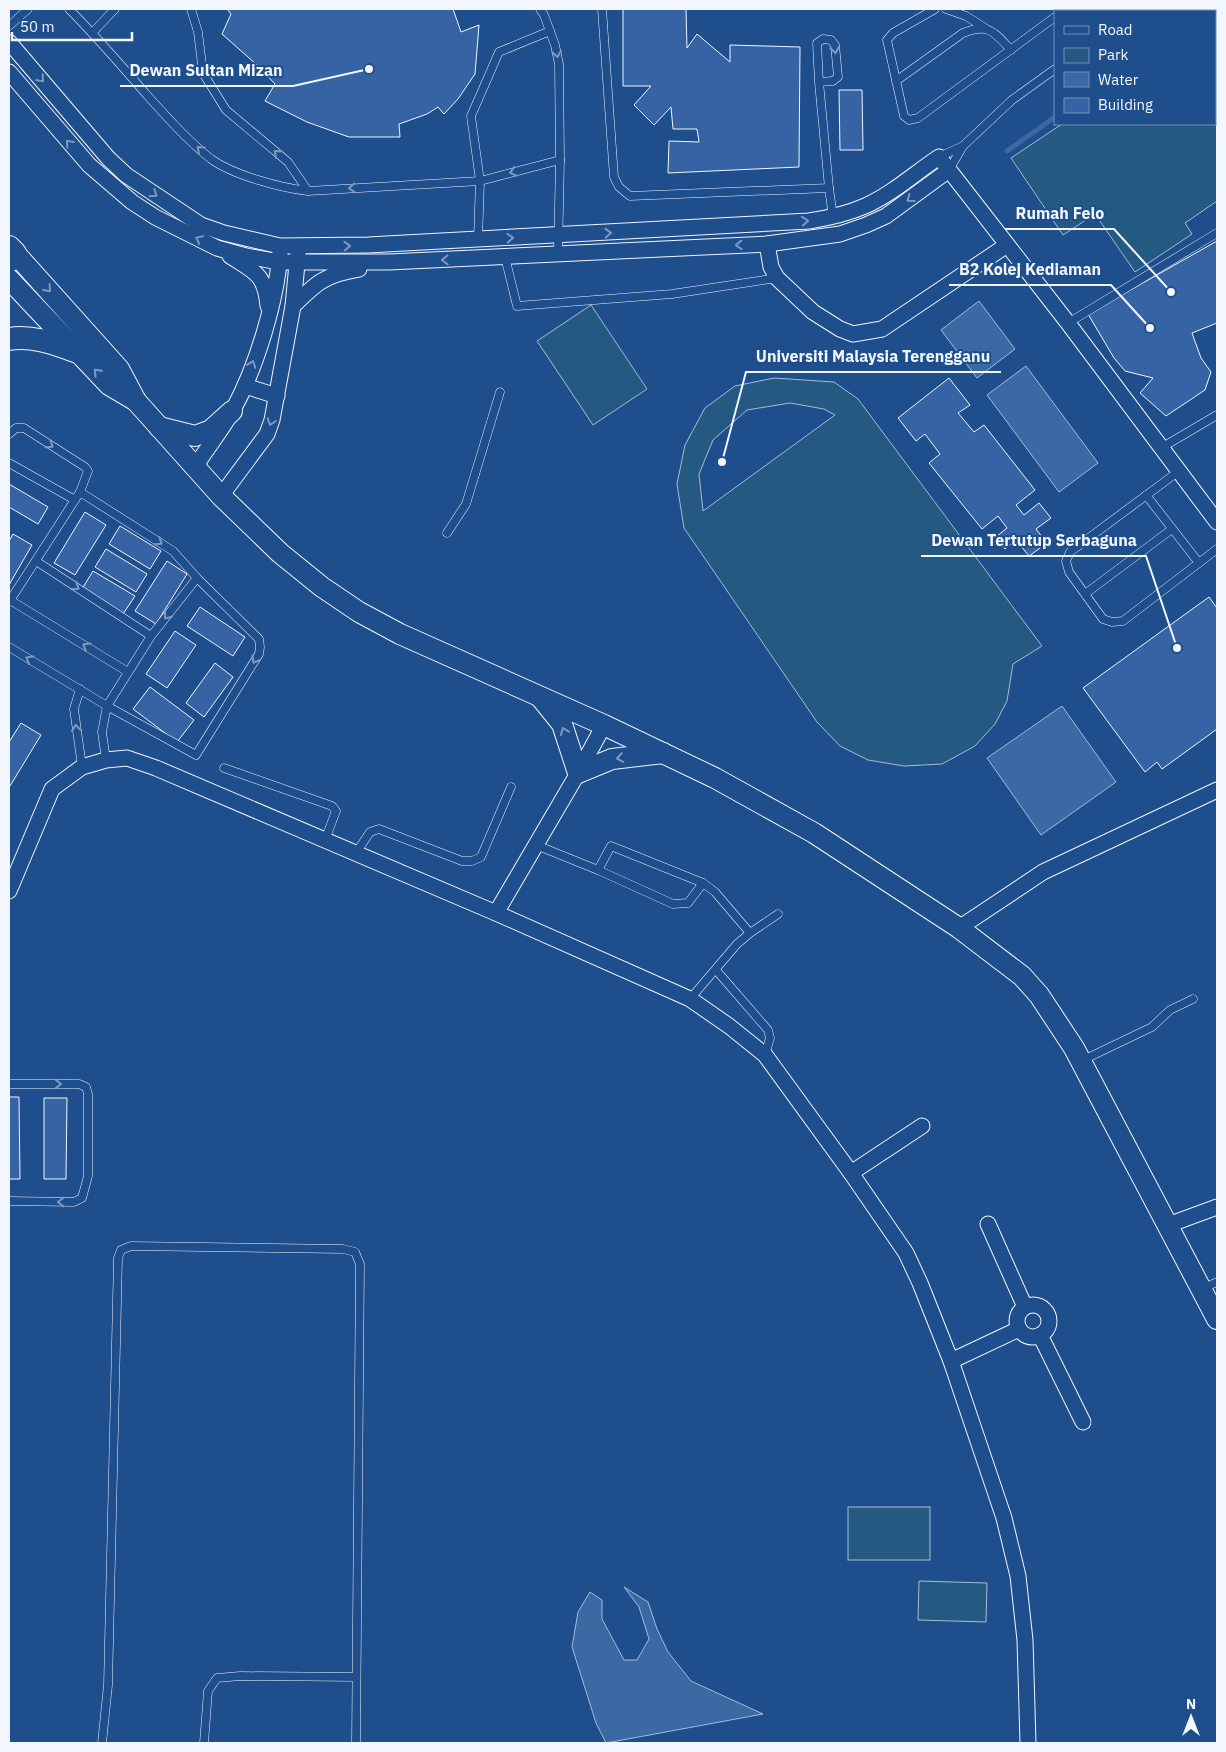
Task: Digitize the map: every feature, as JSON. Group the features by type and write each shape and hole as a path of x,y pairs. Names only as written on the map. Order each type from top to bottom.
{"main road":[{"path":"11,253 119,368 136,401 221,496 280,553 322,587 359,612 400,634 538,694 665,753 715,778 814,833 960,928 1022,976 1039,995 1074,1048 1168,1225 1210,1285 1217,1319"},
{"path":"9,279 109,385 136,401"},
{"path":"9,339 20,337 41,339 78,352"},
{"path":"159,427 195,436 211,430 232,411"},
{"path":"538,694 562,724 578,773 612,759 665,753"}],"street":[{"path":"9,42 108,158 126,176 201,225 224,233 280,246 299,247 478,240 809,221 833,217 865,206 888,193 939,157 1068,323 1217,522"},
{"path":"9,72 89,164 132,202 155,217 218,248 260,276 267,294 269,315"},
{"path":"218,248 246,256 279,262 389,262 767,244 840,234 866,226 886,216 949,170"},
{"path":"767,244 771,267 777,278 809,308 840,329 853,334 882,329 1008,245"},
{"path":"195,468 232,411 245,386 269,315 279,262 280,246"},
{"path":"221,496 266,434 272,420 293,306 299,247"},
{"path":"293,306 314,285 326,278 345,271 389,262"},
{"path":"245,386 277,396"},
{"path":"496,913 604,725"},
{"path":"9,890 17,864 52,789 82,767 106,760 127,758 156,768 356,853 690,999 730,1026 765,1055 851,1173 906,1253 920,1282 951,1361 1004,1518 1018,1576 1025,1640 1028,1743"},
{"path":"960,928 1043,872 1217,790"},
{"path":"851,1173 922,1126"},
{"path":"1168,1225 1217,1207"},
{"path":"988,1224 1025,1307"},
{"path":"1037,1306 1047,1313 1048,1325 1040,1335 1028,1336 1019,1328 1017,1317 1025,1307 1037,1306"},
{"path":"951,1361 1019,1328"},
{"path":"1040,1335 1083,1422"}],"lane":[{"path":"9,26 28,9"},
{"path":"68,9 92,33 172,123 212,159 233,171 288,189 308,191 480,181 560,160"},
{"path":"92,33 115,9"},
{"path":"191,9 198,32 203,73 226,110 288,162 308,191"},
{"path":"540,9 555,45 559,64 560,236 558,253"},
{"path":"602,9 614,176 619,187 630,196 829,188"},
{"path":"935,9 893,33 887,40 904,116 909,120 918,118 1054,18"},
{"path":"946,9 966,16 985,28"},
{"path":"896,81 963,33 975,28 993,30 1011,50"},
{"path":"478,240 480,181 472,116 499,52 550,31"},
{"path":"819,82 833,81 838,77 835,45 831,40 823,39 817,43 819,82 833,217"},
{"path":"949,170 963,146 1012,100 1054,70"},
{"path":"939,157 963,146"},
{"path":"1068,323 1217,233"},
{"path":"504,257 516,306 672,294 777,278"},
{"path":"448,533 466,504 500,392"},
{"path":"1161,448 1217,415"},
{"path":"9,434 16,428 24,428 85,467 88,472 80,492 9,601 128,672"},
{"path":"9,463 75,500"},
{"path":"1179,472 1070,552 1066,561 1069,572 1103,618 1112,622 1123,621 1217,548"},
{"path":"9,647 107,706 196,755 259,654 259,639 197,578 173,551 80,492"},
{"path":"1146,495 1198,563"},
{"path":"1085,594 1172,529"},
{"path":"36,560 151,636"},
{"path":"106,760 102,732 107,706 151,636 197,578"},
{"path":"80,689 74,710 82,767"},
{"path":"224,768 332,806 336,811 325,840"},
{"path":"356,853 370,832 379,829 462,861 472,861 480,857 511,787"},
{"path":"536,844 674,904 688,903 702,883"},
{"path":"598,870 611,846 702,883 714,892 750,933"},
{"path":"690,999 737,944 778,914"},
{"path":"716,970 768,1030 770,1038 765,1055"},
{"path":"1081,1061 1152,1027 1170,1010 1194,999"},
{"path":"9,1084 79,1084 86,1087 88,1094 88,1176 82,1198 74,1202 9,1201"},
{"path":"102,1743 108,1685 118,1258 121,1250 131,1246 343,1249 355,1252 360,1264 356,1743"},
{"path":"204,1743 208,1691 218,1678 240,1676 356,1677"}],"green space":[{"path":"1216,28 1217,30 1217,201 1185,223 1192,234 1135,272 1095,214 1063,235 1011,158 1060,125 1216,125"},
{"path":"591,305 647,389 593,425 537,341"},
{"path":"774,378 834,382 858,399 1042,646 1013,664 1007,701 995,724 975,746 942,764 904,766 868,760 840,746 817,722 684,528 677,484 685,445 705,408 735,386","holes":["790,403 824,409 835,415 703,511 699,474 713,440 747,410"]},
{"path":"848,1507 930,1507 930,1560 848,1560"},
{"path":"919,1581 987,1583 986,1622 918,1620"}],"water":[{"path":"979,301 1015,349 977,378 941,330"},
{"path":"1026,366 1098,463 1059,492 987,395"},
{"path":"1062,706 1116,782 1041,835 987,758"},
{"path":"624,1587 648,1602 657,1629 668,1652 691,1681 763,1714 606,1743 596,1723 572,1647 578,1612 590,1592 602,1600 602,1619 624,1660 637,1660 649,1639 639,1607"}],"building":[{"path":"227,9 453,9 461,32 479,25 475,74 458,99 444,114 438,107 427,114 399,124 400,137 349,137 307,122 265,101 275,84 222,34 231,14"},
{"path":"623,9 686,9 687,48 697,34 730,62 730,45 800,47 799,167 668,173 669,141 699,142 697,129 673,129 671,107 654,125 634,105 651,86 623,86"},
{"path":"839,90 862,90 863,150 840,150"},
{"path":"1217,241 1217,323 1192,333 1201,358 1211,372 1205,390 1166,416 1140,393 1153,378 1125,371 1114,358 1088,314"},
{"path":"949,378 970,405 958,413 974,432 984,425 1035,490 1016,505 1024,515 1039,503 1051,518 1036,529 1047,543 1029,556 1016,540 1005,549 996,537 1007,528 998,516 982,529 929,463 940,454 925,434 916,441 898,418"},
{"path":"9,484 48,507 38,524 9,507"},
{"path":"85,512 106,525 75,575 54,563"},
{"path":"120,526 161,551 150,569 109,544"},
{"path":"13,534 32,545 9,585 9,541"},
{"path":"106,549 147,574 136,592 95,567"},
{"path":"167,561 187,574 156,624 135,611"},
{"path":"93,571 135,596 123,614 82,589"},
{"path":"1209,597 1217,608 1217,729 1162,769 1157,762 1145,772 1083,688"},
{"path":"200,607 245,637 233,656 187,626"},
{"path":"175,631 196,645 167,688 146,674"},
{"path":"215,663 233,677 204,717 186,703"},
{"path":"150,687 194,720 177,742 133,709"},
{"path":"21,723 41,735 10,786 9,742"},
{"path":"9,1097 19,1097 20,1179 9,1179"},
{"path":"44,1098 67,1098 66,1179 44,1179"}],"waterway":[{"path":"1007,151 1054,118"}],"place":[{"name":"Dewan Sultan Mizan","path":"369,69"},
{"name":"Rumah Felo","path":"1171,292"},
{"name":"B2 Kolej Kediaman","path":"1150,328"},
{"name":"Universiti Malaysia Terengganu","path":"722,462"},
{"name":"Dewan Tertutup Serbaguna","path":"1177,648"}]}
